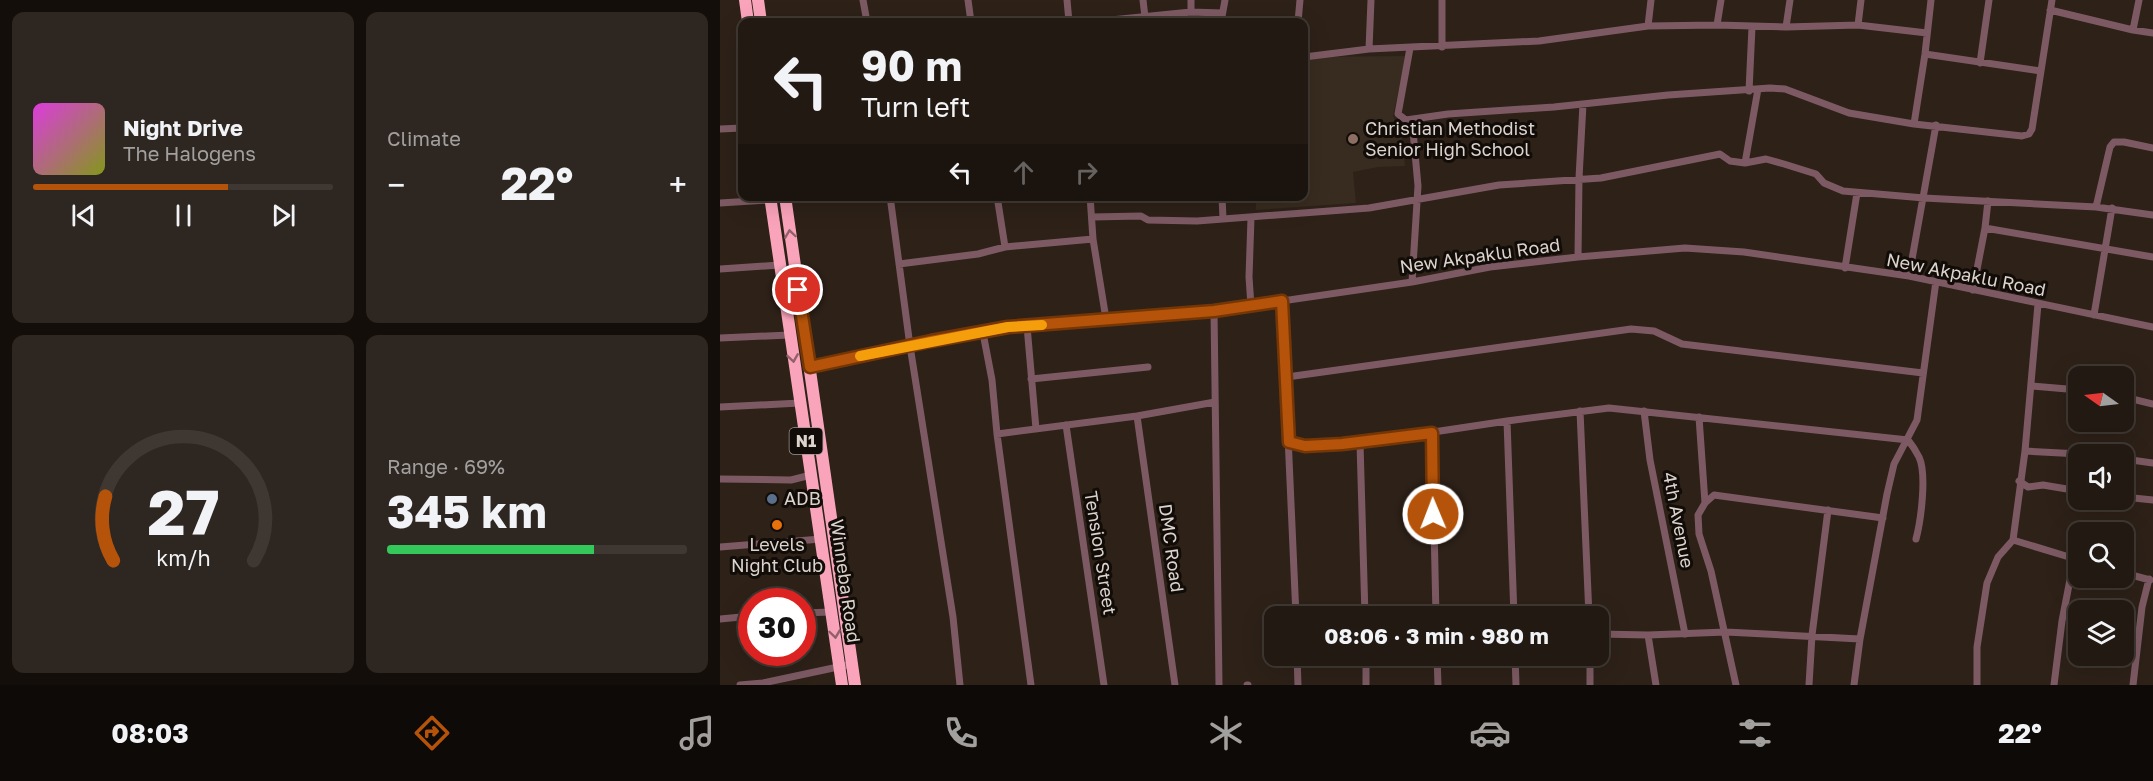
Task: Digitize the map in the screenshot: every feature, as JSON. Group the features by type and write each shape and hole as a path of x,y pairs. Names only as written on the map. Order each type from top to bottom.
{"highway":[{"path":"745,0 747,18"},
{"path":"758,0 760,18"},
{"name":"Winneba Road","path":"770,201 842,685"},
{"name":"Winneba Road","path":"786,201 855,685"}],"street":[{"path":"863,0 866,18"},
{"path":"968,0 970,18"},
{"path":"1067,0 1069,18"},
{"path":"1143,0 1145,17"},
{"path":"1191,0 1191,12"},
{"path":"1221,18 1225,0"},
{"path":"1298,18 1300,0"},
{"path":"1369,49 1371,0"},
{"path":"1442,0 1442,47"},
{"path":"1648,26 1651,0"},
{"path":"1717,25 1721,0"},
{"path":"1786,27 1790,0"},
{"path":"1858,25 1861,0"},
{"path":"1914,124 1931,0"},
{"path":"1980,63 1989,0"},
{"path":"1410,48 1398,114 1406,120 1448,114 1668,95 1785,89 1849,113 1914,124 2022,136 2029,134 2032,129 2052,0"},
{"path":"2133,30 2139,0"},
{"path":"2050,10 2153,33"},
{"path":"1134,18 1191,12 1222,13"},
{"path":"1308,57 1369,49 1539,41 1648,26 1858,25 1927,33"},
{"path":"1749,91 1752,27"},
{"path":"1925,54 2041,71"},
{"path":"1744,163 1758,89"},
{"path":"1578,257 1583,104"},
{"path":"1412,120 1418,186 1412,282"},
{"path":"1909,276 1924,198 1932,137 1936,125"},
{"path":"720,129 738,128"},
{"path":"2096,207 2110,147 2114,142 2153,148"},
{"path":"1092,217 1141,216 1148,220 1251,218 1369,207 1499,185 1601,178 1720,154 1730,161 1744,163 1766,159 1784,164 1816,174 1824,183 1842,191 1924,198 2112,208 2153,216"},
{"path":"1845,268 1857,193"},
{"path":"720,203 740,201"},
{"path":"891,201 910,345 953,617 960,685"},
{"path":"998,201 1005,248"},
{"path":"1090,201 1106,319"},
{"path":"1222,201 1223,219"},
{"path":"1973,290 1988,201"},
{"path":"2094,315 2112,208"},
{"path":"1251,218 1249,277 1251,306"},
{"path":"1985,228 2153,257"},
{"path":"899,264 978,254 1005,248 1094,239"},
{"name":"New Akpaklu Road","path":"810,367 1008,327 1214,311 1412,282 1466,270 1685,248 1744,252 1909,276 2153,327"},
{"path":"720,269 779,265"},
{"path":"1854,685 1860,639 1894,464 1917,420 1936,281"},
{"path":"1282,301 1296,606"},
{"path":"1977,685 1977,647 1987,583 1998,557 2013,540 2019,481 2025,451 2038,304"},
{"path":"1214,311 1219,685"},
{"path":"1026,326 1036,429"},
{"path":"1287,377 1631,329 1654,331 1682,344 1923,373"},
{"path":"983,333 992,380 997,434 1031,685"},
{"path":"720,338 789,335"},
{"path":"1031,379 1148,367"},
{"path":"2031,386 2068,389"},
{"path":"2134,399 2153,404"},
{"path":"997,434 1137,416 1215,402"},
{"path":"720,407 800,403"},
{"path":"1289,442 1305,446 1360,443 1609,408 1908,440"},
{"path":"1580,411 1589,606"},
{"name":"4th Avenue","path":"1644,411 1650,460 1685,634"},
{"name":"DMC Road","path":"1137,416 1175,685"},
{"path":"1699,417 1705,503"},
{"path":"1507,421 1514,606"},
{"name":"Tension Street","path":"1066,425 1104,685"},
{"path":"1432,433 1436,606"},
{"path":"1908,440 1922,465 1922,514 1916,539"},
{"path":"1360,443 1365,606"},
{"path":"2025,451 2068,453"},
{"path":"2134,460 2153,463"},
{"path":"720,479 791,480 811,476"},
{"path":"2019,481 2028,487 2043,486 2068,489"},
{"path":"1736,685 1726,632 1699,534 1698,515 1705,503 1714,495 1883,518"},
{"path":"2134,498 2153,500"},
{"path":"1809,685 1812,635 1828,510"},
{"path":"720,547 821,538"},
{"path":"2013,540 2068,556"},
{"path":"2133,685 2142,607 2151,580 2134,576"},
{"path":"2054,685 2062,621 2070,588"},
{"path":"816,613 831,612"},
{"path":"720,619 738,617"},
{"path":"1609,634 1726,632 1860,639"},
{"path":"1648,635 1656,685"},
{"path":"740,685 762,683 852,664"},
{"path":"1297,666 1298,685"},
{"path":"1366,666 1366,685"},
{"path":"1437,666 1438,685"},
{"path":"1515,666 1516,685"},
{"path":"1590,666 1590,685"}],"shaded area":[{"name":"Christian Methodist Senior High School","path":"1406,56 1393,116 1401,131 1405,166 1378,167 1353,172 1356,203 1256,210 1256,201 1308,201 1308,57"}],"slow traffic":[{"path":"860,356 1008,327 1042,325"}],"place":[{"name":"Christian Methodist Senior High School","path":"1353,139"},
{"name":"ADB","path":"772,499"},
{"name":"Levels Night Club","path":"777,525"}],"route":[{"path":"798,290 810,367 1008,327 1214,311 1282,301 1289,442 1304,446 1360,443 1432,433 1433,514"}]}
